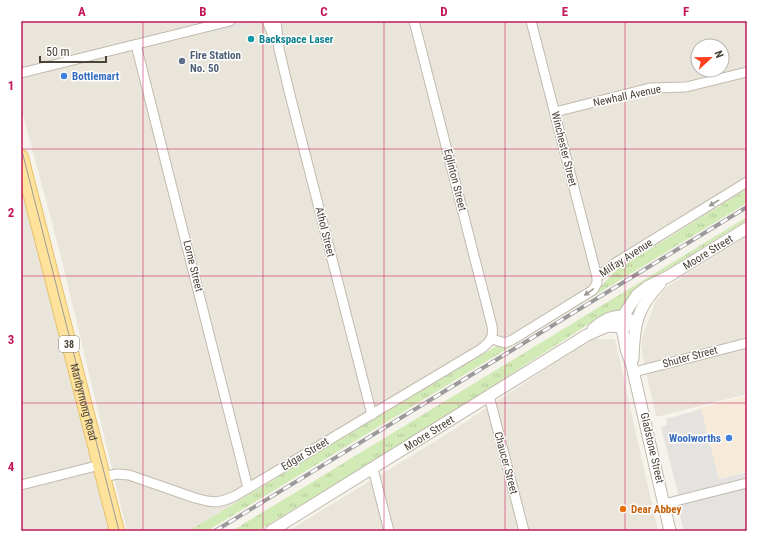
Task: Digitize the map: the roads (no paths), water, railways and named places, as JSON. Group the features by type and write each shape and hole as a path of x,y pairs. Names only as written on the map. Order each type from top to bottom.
{"main road":[{"name":"Maribyrnong Road","path":"21,157 117,531"}],"street":[{"path":"21,73 230,21"},
{"name":"Eglinton Street","path":"414,21 493,331 492,339"},
{"name":"Winchester Street","path":"531,21 597,276"},
{"name":"Athol Street","path":"269,22 279,49 372,415"},
{"name":"Lorne Street","path":"136,44 248,488"},
{"name":"Newhall Avenue","path":"555,112 650,88 686,87 747,72"},
{"name":"Milfay Avenue","path":"492,339 505,343 512,340 593,290 597,283 597,276 617,262 747,182"},
{"name":"Moore Street","path":"623,321 637,295 657,281 669,276 747,228"},
{"name":"Moore Street","path":"271,531 587,335 623,321 636,323 643,304 669,276"},
{"name":"Gladstone Street","path":"623,321 626,349 633,369 670,531"},
{"name":"Gladstone Street","path":"633,369 636,323"},
{"name":"Edgar Street","path":"21,485 102,471 129,475 195,498 216,502 225,500 235,496 372,415 481,349 492,339"},
{"name":"Shuter Street","path":"633,369 747,342"},
{"name":"Chaucer Street","path":"489,396 524,531"},
{"path":"373,469 389,531"},
{"path":"664,504 747,483"}],"tram line":[{"path":"21,147 119,531"}],"railway":[{"path":"215,531 747,207"}],"place":[{"name":"Backspace Laser","path":"251,39"},
{"name":"Fire Station No. 50","path":"182,61"},
{"name":"Bottlemart","path":"64,76"},
{"name":"Woolworths","path":"729,438"},
{"name":"Dear Abbey","path":"623,509"}]}
